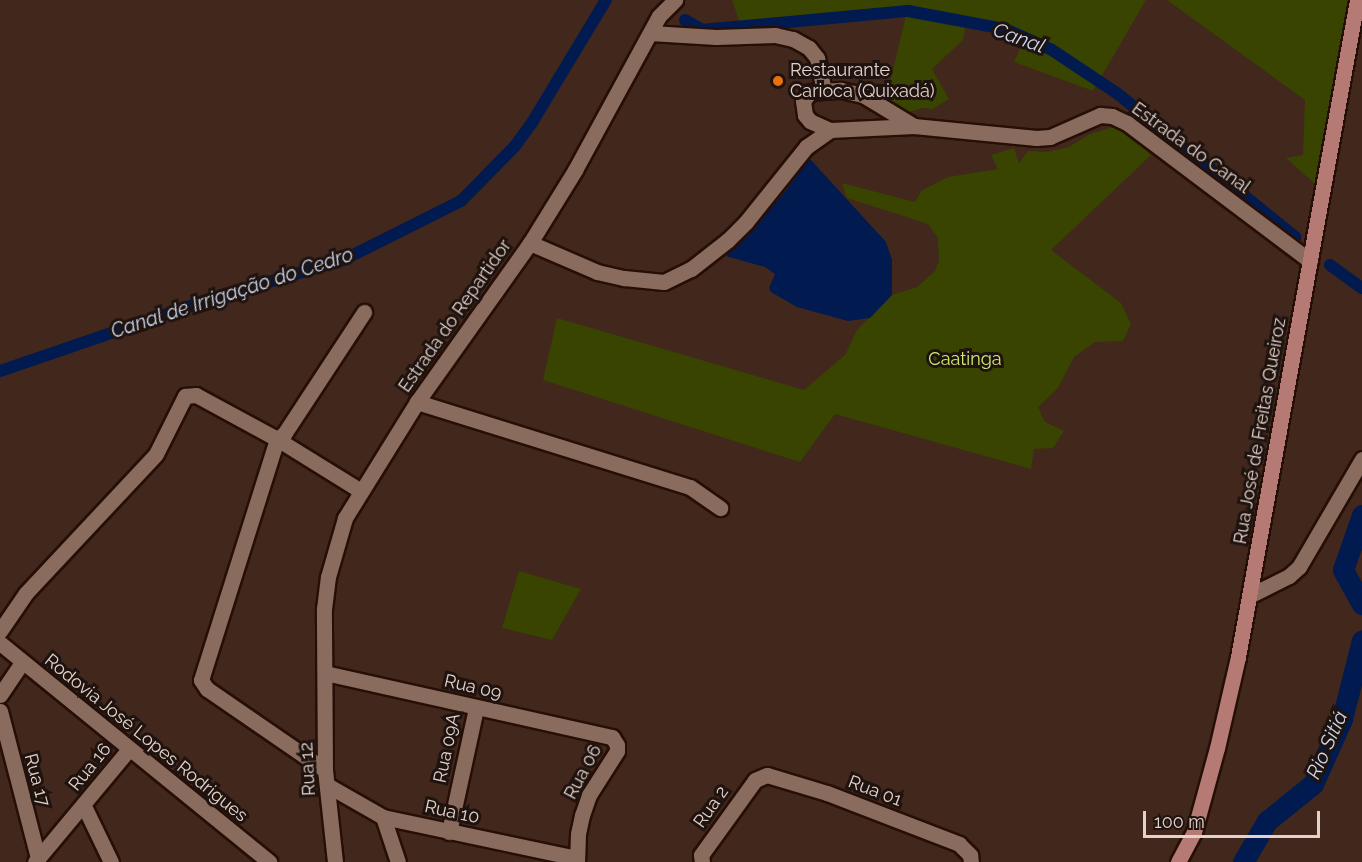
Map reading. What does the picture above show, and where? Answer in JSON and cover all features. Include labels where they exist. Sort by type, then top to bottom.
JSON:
[{"type":"main road","name":"Rua José de Freitas Queiroz","points":[[1178,862],[1194,832],[1217,748],[1250,596],[1357,0]]},
{"type":"street","name":"Estrada do Repartidor","points":[[325,673],[324,609],[328,577],[345,518],[417,402],[530,243],[575,170],[659,15],[675,0]]},
{"type":"street","points":[[650,33],[716,37],[763,34],[793,39],[808,48],[817,58],[824,90]]},
{"type":"street","points":[[830,130],[810,121],[803,109],[806,95],[824,90],[841,90],[863,95],[914,126]]},
{"type":"street","name":"Estrada do Canal","points":[[830,130],[914,126],[1035,138],[1050,137],[1100,115],[1112,116],[1127,123],[1310,261]]},
{"type":"street","points":[[530,243],[597,272],[654,283],[678,277],[718,247],[746,222],[806,147],[830,130]]},
{"type":"street","points":[[277,439],[284,434],[364,312]]},
{"type":"street","points":[[0,631],[26,593],[156,454],[185,396],[196,394],[277,439],[361,491]]},
{"type":"street","points":[[417,402],[690,487],[720,508]]},
{"type":"street","name":"Rua 10","points":[[277,439],[201,680],[207,689],[383,817],[577,860]]},
{"type":"street","points":[[1250,596],[1289,576],[1299,567],[1313,547],[1362,459]]},
{"type":"street","name":"Rodovia José Lopes Rodrigues","points":[[0,643],[269,862]]},
{"type":"street","points":[[0,694],[22,662]]},
{"type":"street","name":"Rua 12","points":[[325,673],[326,777],[335,862]]},
{"type":"street","name":"Rua 09","points":[[325,673],[612,737]]},
{"type":"street","name":"Rua 09A","points":[[449,832],[476,708]]},
{"type":"street","name":"Rua 17","points":[[0,711],[36,860]]},
{"type":"street","name":"Rua 06","points":[[577,860],[578,834],[590,795],[617,751],[617,745],[612,737]]},
{"type":"street","name":"Rua 16","points":[[36,860],[84,806],[129,749]]},
{"type":"street","name":"Rua 01","points":[[754,780],[767,775],[827,793],[959,844],[970,855],[971,862]]},
{"type":"street","name":"Rua 2","points":[[701,860],[754,780]]},
{"type":"street","points":[[84,806],[111,862]]},
{"type":"street","points":[[383,817],[398,862]]},
{"type":"green space","points":[[732,0],[1146,0],[1093,91],[1014,62],[1025,38],[1005,29],[966,22],[963,40],[932,69],[949,99],[933,109],[922,108],[907,113],[886,99],[907,11],[741,26]]},
{"type":"green space","points":[[1167,0],[1349,0],[1315,184],[1286,158],[1303,155],[1305,100]]},
{"type":"green space","name":"Caatinga","points":[[1113,127],[1136,139],[1151,155],[1051,250],[1121,303],[1131,324],[1123,341],[1095,342],[1074,357],[1058,388],[1038,407],[1045,422],[1064,431],[1053,448],[1034,449],[1031,469],[835,414],[800,462],[543,380],[557,318],[804,390],[845,355],[857,330],[892,295],[917,287],[935,271],[939,261],[938,238],[928,224],[847,198],[842,183],[915,202],[921,191],[948,177],[998,169],[991,155],[1014,148],[1019,163],[1028,151],[1047,152],[1069,147],[1088,135]]},
{"type":"green space","points":[[519,571],[581,589],[552,640],[502,628]]},
{"type":"water","points":[[809,158],[886,242],[892,260],[892,295],[870,318],[848,321],[797,307],[771,292],[769,288],[775,274],[765,267],[726,256],[784,193]]},
{"type":"waterway","name":"Canal de Irrigação do Cedro","points":[[0,371],[210,299],[343,260],[461,201],[515,146],[533,121],[606,0]]},
{"type":"waterway","name":"Canal","points":[[685,20],[702,30],[908,11],[1005,29],[1052,50],[1118,94],[1295,237]]},
{"type":"waterway","points":[[1330,265],[1362,288]]},
{"type":"waterway","name":"Rio Sitiá","points":[[1362,515],[1343,570],[1362,604]]},
{"type":"waterway","name":"Rio Sitiá","points":[[1243,862],[1267,821],[1313,784],[1342,719],[1362,640]]},
{"type":"place","name":"Restaurante Carioca (Quixadá)","points":[[778,81]]}]
